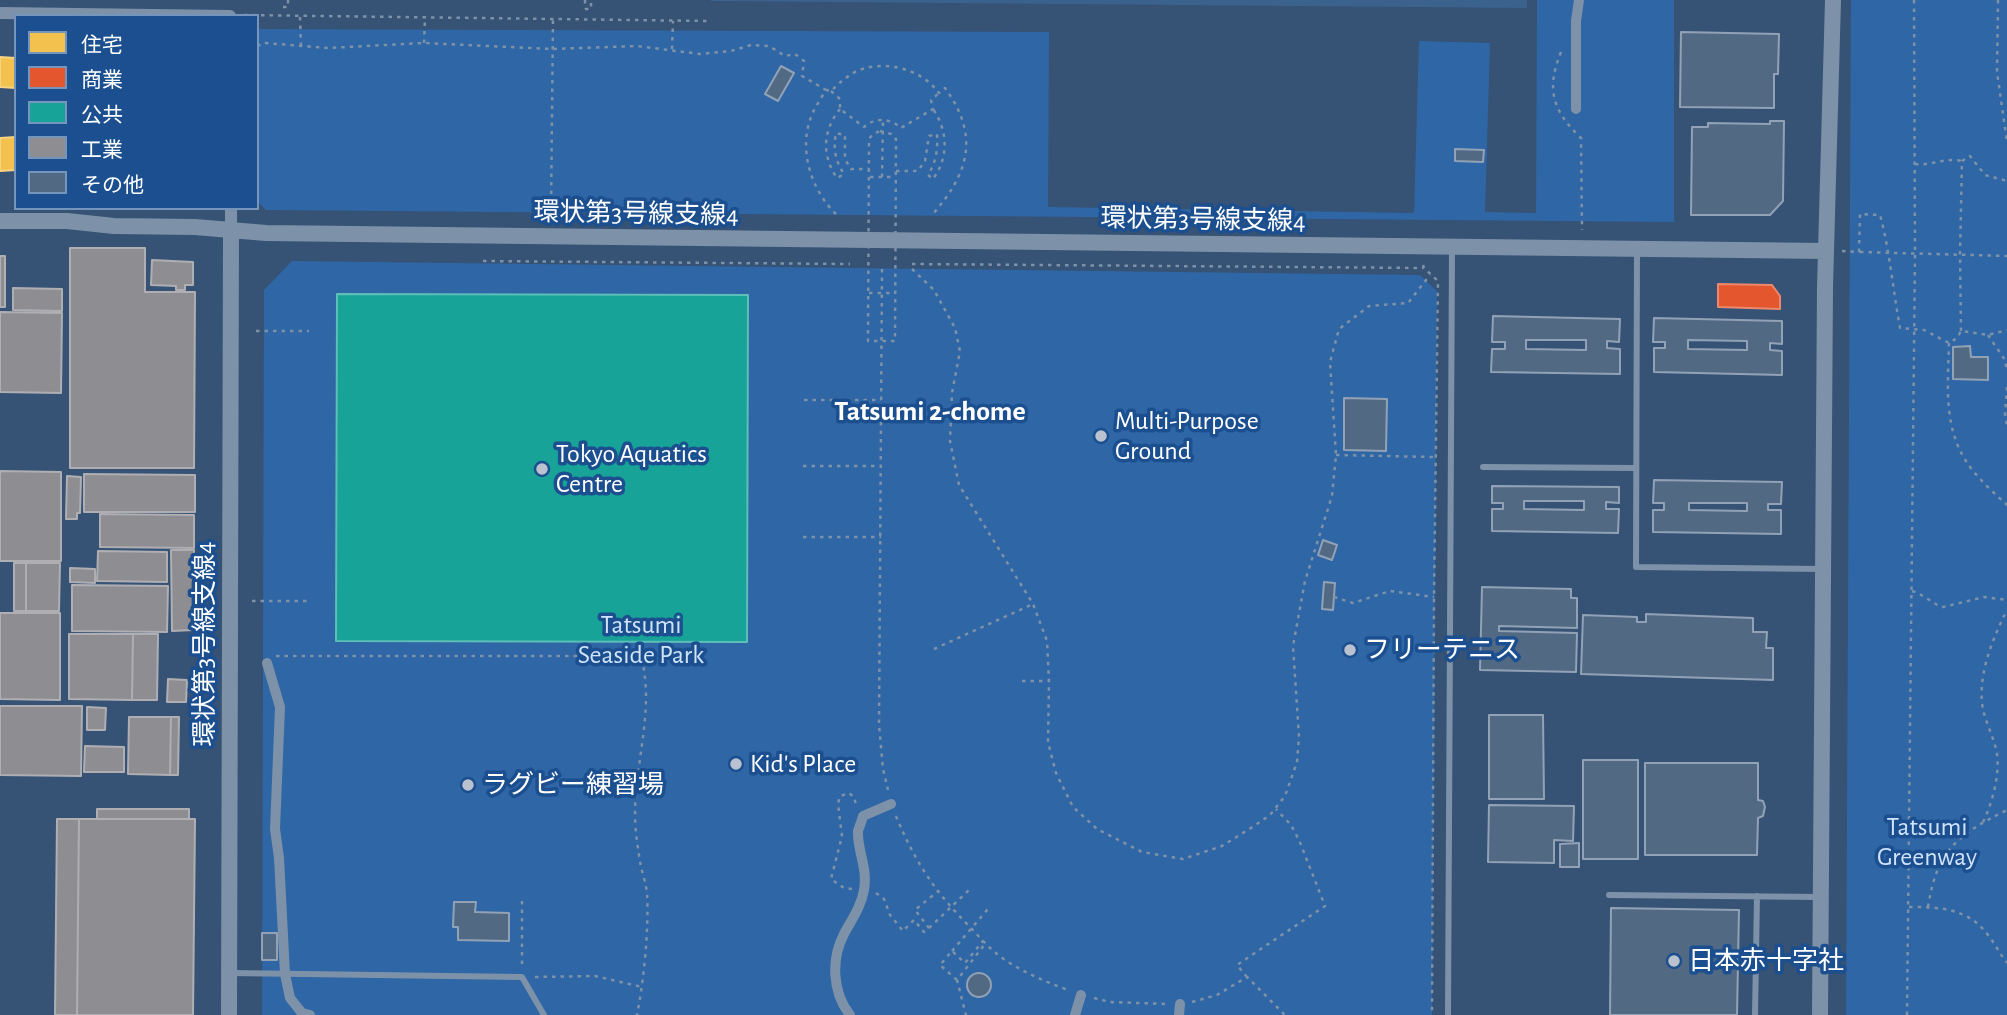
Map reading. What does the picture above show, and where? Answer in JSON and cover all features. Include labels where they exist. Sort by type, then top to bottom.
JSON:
[{"type":"street","points":[[1576,109],[1576,21],[1579,0]]},
{"type":"street","points":[[1820,1015],[1822,569],[1834,251],[1833,0]]},
{"type":"street","points":[[0,13],[115,14]]},
{"type":"street","points":[[0,221],[67,221],[114,226],[195,227],[231,231],[231,210]]},
{"type":"street","points":[[0,231],[67,231],[114,226]]},
{"type":"street","name":"環状第3号線支線4","points":[[229,1015],[231,231],[684,239],[1834,251]]},
{"type":"street","points":[[267,663],[280,707],[275,829],[285,974],[290,998],[302,1013],[310,1015]]},
{"type":"street","points":[[850,1015],[842,1005],[836,980],[835,957],[844,934],[858,912],[864,890],[866,867],[858,832],[863,816],[891,804]]},
{"type":"street","points":[[1075,1015],[1081,995]]},
{"type":"street","points":[[1179,1015],[1180,1004]]},
{"type":"lane","points":[[1448,1015],[1452,247]]},
{"type":"lane","points":[[1637,250],[1636,567],[1822,569]]},
{"type":"lane","points":[[1483,467],[1636,468]]},
{"type":"lane","points":[[1609,895],[1820,897]]},
{"type":"lane","points":[[1755,1015],[1757,896]]},
{"type":"lane","points":[[229,973],[523,977],[544,1015]]},
{"type":"path","points":[[283,0],[283,7],[288,6],[288,0]]},
{"type":"path","points":[[585,0],[585,9],[591,9],[591,0]]},
{"type":"path","points":[[1907,1015],[1915,254],[1914,0]]},
{"type":"path","points":[[1998,0],[1997,72],[2007,142]]},
{"type":"path","points":[[259,15],[708,21]]},
{"type":"path","points":[[300,16],[301,46]]},
{"type":"path","points":[[424,43],[425,18]]},
{"type":"path","points":[[551,211],[553,20]]},
{"type":"path","points":[[672,49],[673,20]]},
{"type":"path","points":[[259,45],[265,43],[328,48],[424,43],[552,49],[637,46],[700,54],[731,51],[751,45],[769,46],[785,56],[795,54],[804,61],[802,76],[826,90],[831,90],[855,72],[872,68],[903,68],[932,82],[939,93]]},
{"type":"path","points":[[896,171],[918,171],[925,160],[929,136],[937,134],[936,160],[928,175],[933,179],[939,172],[945,145],[944,129],[930,100],[945,88],[957,105],[966,135],[965,158],[959,179],[947,199],[932,215]]},
{"type":"path","points":[[826,90],[809,121],[805,151],[812,179],[825,203],[836,214]]},
{"type":"path","points":[[831,90],[839,99],[840,108],[828,131],[826,151],[830,168],[837,178],[844,174],[833,149],[836,134],[845,135],[845,159],[851,169],[870,169]]},
{"type":"path","points":[[840,108],[864,127],[869,122],[883,120],[891,121],[901,128],[933,109]]},
{"type":"path","points":[[882,177],[883,120]]},
{"type":"path","points":[[1915,164],[1934,164],[1953,158],[1962,160],[1970,156],[1985,175],[2007,181]]},
{"type":"path","points":[[1949,343],[1957,338],[1961,331],[1959,255],[1962,160]]},
{"type":"path","points":[[870,177],[896,177]]},
{"type":"path","points":[[1859,252],[1860,214],[1880,215],[1888,244],[1900,328],[1924,330],[1949,343]]},
{"type":"path","points":[[1834,251],[2007,256]]},
{"type":"path","points":[[483,261],[850,264]]},
{"type":"path","points":[[912,264],[1424,267],[1438,281],[1432,1015]]},
{"type":"path","points":[[882,269],[879,725],[883,769],[891,804],[911,851],[950,907],[1004,960],[1038,978],[1081,995],[1110,1002],[1180,1004],[1210,998],[1247,977]]},
{"type":"path","points":[[912,270],[934,290],[955,328],[960,351],[953,393],[950,441],[959,485],[1033,604],[1047,640],[1048,742],[1056,773],[1073,807],[1097,829],[1142,852],[1183,859],[1222,845],[1270,815],[1285,796],[1297,762],[1299,737],[1293,646],[1305,581],[1332,496],[1336,455],[1330,362],[1339,329],[1369,306],[1408,303],[1430,275]]},
{"type":"path","points":[[869,293],[895,293]]},
{"type":"path","points":[[1961,331],[1988,335],[2007,330]]},
{"type":"path","points":[[256,331],[309,331]]},
{"type":"path","points":[[1988,335],[2001,353],[2007,371]]},
{"type":"path","points":[[1949,343],[1947,395],[1958,442],[1967,463],[2006,503]]},
{"type":"path","points":[[2007,387],[2007,426]]},
{"type":"path","points":[[804,400],[881,400]]},
{"type":"path","points":[[1336,455],[1436,457]]},
{"type":"path","points":[[803,466],[881,466]]},
{"type":"path","points":[[803,537],[881,537]]},
{"type":"path","points":[[1912,591],[1925,594],[1938,606],[1943,607],[1984,597],[2007,600]]},
{"type":"path","points":[[1335,597],[1353,603],[1390,592],[1434,597]]},
{"type":"path","points":[[252,601],[308,601]]},
{"type":"path","points":[[934,649],[1033,604]]},
{"type":"path","points":[[1983,822],[1990,808],[1997,757],[1981,699],[1983,677],[1990,647],[2007,610]]},
{"type":"path","points":[[267,663],[277,655],[632,656],[642,660],[645,674],[645,728],[635,816],[640,864],[647,892],[642,987],[637,1015]]},
{"type":"path","points":[[1022,681],[1049,681]]},
{"type":"path","points":[[1275,808],[1291,825],[1299,840],[1325,906],[1237,965],[1285,1015]]},
{"type":"path","points":[[1928,907],[1937,867],[1958,840],[1983,822],[2007,810]]},
{"type":"path","points":[[929,928],[969,890]]},
{"type":"path","points":[[522,901],[523,977],[595,976],[642,987]]},
{"type":"path","points":[[1908,906],[1952,909],[1972,917],[1988,934],[2007,963]]},
{"type":"path","points":[[967,1015],[957,980],[940,965],[988,909]]},
{"type":"path","points":[[952,951],[965,963],[984,943]]},
{"type":"path","points":[[957,980],[984,943]]},
{"type":"green space","points":[[1537,0],[1674,0],[1674,222],[266,210],[259,203],[259,29],[1049,32],[1048,207],[1414,213],[1419,41],[1490,43],[1485,212],[1536,213]]},
{"type":"green space","name":"Tatsumi Greenway","points":[[1851,0],[2007,0],[2007,1015],[1846,1015]]},
{"type":"green space","name":"Tatsumi Seaside Park","points":[[292,261],[1420,275],[1437,291],[1432,1015],[262,1015],[264,290]]},
{"type":"shaded area","points":[[1527,0],[1527,8],[711,1]]},
{"type":"building: 住宅","points":[[0,57],[14,58],[14,88],[0,87]]},
{"type":"building: 住宅","points":[[14,137],[14,170],[0,171],[0,138]]},
{"type":"building: 商業","points":[[1718,284],[1772,285],[1780,296],[1780,309],[1718,307]]},
{"type":"building: 公共","name":"Tokyo Aquatics Centre","points":[[337,294],[748,295],[747,642],[336,641]]},
{"type":"building: 工業","points":[[70,248],[145,248],[145,292],[195,292],[194,468],[70,468]]},
{"type":"building: 工業","points":[[0,256],[5,256],[5,307],[0,307]]},
{"type":"building: 工業","points":[[152,260],[193,262],[193,285],[185,285],[185,290],[176,290],[176,286],[151,285]]},
{"type":"building: 工業","points":[[13,288],[62,289],[62,311],[13,310]]},
{"type":"building: 工業","points":[[0,312],[62,313],[61,393],[0,392]]},
{"type":"building: 工業","points":[[0,471],[61,472],[61,561],[0,561]]},
{"type":"building: 工業","points":[[84,474],[195,475],[195,512],[84,512]]},
{"type":"building: 工業","points":[[67,476],[81,477],[80,513],[77,513],[77,519],[66,519]]},
{"type":"building: 工業","points":[[100,514],[194,515],[194,548],[100,547]]},
{"type":"building: 工業","points":[[171,550],[194,550],[194,630],[172,631]]},
{"type":"building: 工業","points":[[98,551],[167,552],[167,582],[97,581]]},
{"type":"building: 工業","points":[[14,563],[26,563],[26,611],[14,611]]},
{"type":"building: 工業","points":[[26,563],[60,563],[59,611],[26,611]]},
{"type":"building: 工業","points":[[70,568],[95,569],[95,583],[70,582]]},
{"type":"building: 工業","points":[[72,585],[168,586],[167,632],[72,631]]},
{"type":"building: 工業","points":[[0,613],[60,613],[60,700],[0,699]]},
{"type":"building: 工業","points":[[69,634],[133,634],[132,700],[69,699]]},
{"type":"building: 工業","points":[[133,634],[158,634],[157,700],[132,700]]},
{"type":"building: 工業","points":[[168,679],[187,680],[186,702],[167,702]]},
{"type":"building: 工業","points":[[0,706],[82,706],[81,776],[0,775]]},
{"type":"building: 工業","points":[[87,707],[106,708],[105,730],[87,730]]},
{"type":"building: 工業","points":[[129,717],[171,717],[170,775],[128,774]]},
{"type":"building: 工業","points":[[171,717],[179,717],[178,775],[170,775]]},
{"type":"building: 工業","points":[[85,746],[124,747],[124,772],[84,772]]},
{"type":"building: 工業","points":[[97,809],[189,809],[189,819],[97,819]]},
{"type":"building: 工業","points":[[57,819],[79,819],[77,1015],[55,1015]]},
{"type":"building: 工業","points":[[79,819],[195,819],[193,1015],[77,1015]]},
{"type":"building: その他","points":[[1681,32],[1779,34],[1778,74],[1774,74],[1774,108],[1680,107]]},
{"type":"building: その他","points":[[781,66],[794,73],[778,101],[765,94]]},
{"type":"building: その他","points":[[1770,121],[1784,121],[1783,201],[1770,215],[1691,215],[1692,127],[1708,127],[1708,123],[1770,124]]},
{"type":"building: その他","points":[[1455,149],[1484,150],[1483,162],[1455,161]]},
{"type":"building: その他","points":[[1493,316],[1620,319],[1619,342],[1607,341],[1607,348],[1620,349],[1620,374],[1491,372],[1492,349],[1505,349],[1505,342],[1492,342]],"holes":[[[1526,340],[1586,340],[1586,350],[1526,349]]]},
{"type":"building: その他","points":[[1654,318],[1782,321],[1782,344],[1770,343],[1770,350],[1782,351],[1782,375],[1654,372],[1654,348],[1665,348],[1665,342],[1653,342]],"holes":[[[1688,340],[1747,341],[1747,350],[1688,349]]]},
{"type":"building: その他","points":[[1970,346],[1971,357],[1988,357],[1988,380],[1953,379],[1953,347]]},
{"type":"building: その他","points":[[1344,398],[1387,399],[1386,451],[1344,450]]},
{"type":"building: その他","points":[[1654,480],[1782,482],[1781,504],[1768,504],[1768,510],[1781,510],[1781,534],[1653,532],[1653,510],[1664,510],[1664,503],[1653,503]],"holes":[[[1689,503],[1747,503],[1747,511],[1689,510]]]},
{"type":"building: その他","points":[[1492,486],[1619,487],[1619,503],[1606,502],[1606,509],[1619,509],[1618,533],[1492,531],[1492,509],[1503,509],[1503,503],[1492,503]],"holes":[[[1524,501],[1584,501],[1584,510],[1524,509]]]},
{"type":"building: その他","points":[[1323,540],[1337,545],[1332,560],[1318,555]]},
{"type":"building: その他","points":[[1324,582],[1335,583],[1333,610],[1322,609]]},
{"type":"building: その他","points":[[1482,587],[1571,589],[1571,598],[1577,598],[1577,628],[1499,626],[1499,631],[1577,633],[1576,672],[1480,670]]},
{"type":"building: その他","points":[[1646,614],[1753,618],[1753,632],[1767,632],[1766,648],[1773,648],[1773,680],[1581,674],[1583,615],[1637,617],[1637,622],[1646,622]]},
{"type":"building: その他","points":[[1489,715],[1543,715],[1544,799],[1489,799]]},
{"type":"building: その他","points":[[1583,760],[1638,760],[1638,859],[1583,859]]},
{"type":"building: その他","points":[[1645,763],[1758,763],[1758,800],[1763,801],[1765,807],[1763,816],[1758,818],[1757,855],[1645,855]]},
{"type":"building: その他","points":[[1489,805],[1574,806],[1573,841],[1554,840],[1554,863],[1488,862]]},
{"type":"building: その他","points":[[1579,843],[1579,867],[1560,867],[1560,844]]},
{"type":"building: その他","points":[[454,902],[476,902],[475,912],[509,913],[509,941],[458,940],[458,927],[453,927]]},
{"type":"building: その他","name":"日本赤十字社","points":[[1611,908],[1739,910],[1737,1015],[1610,1015]]},
{"type":"building: その他","points":[[262,933],[277,933],[277,960],[262,960]]},
{"type":"building: その他","points":[[979,973],[990,980],[991,985],[984,996],[979,997],[968,990],[967,985],[974,974]]},
{"type":"place","name":"Multi-Purpose Ground","points":[[1101,436]]},
{"type":"place","name":"Tokyo Aquatics Centre","points":[[542,469]]},
{"type":"place","name":"フリーテニス","points":[[1350,650]]},
{"type":"place","name":"Kid's Place","points":[[736,764]]},
{"type":"place","name":"ラグビー練習場","points":[[468,785]]},
{"type":"place","name":"日本赤十字社","points":[[1674,961]]},
{"type":"district","name":"Tatsumi 2-chome","points":[[930,412]]}]
